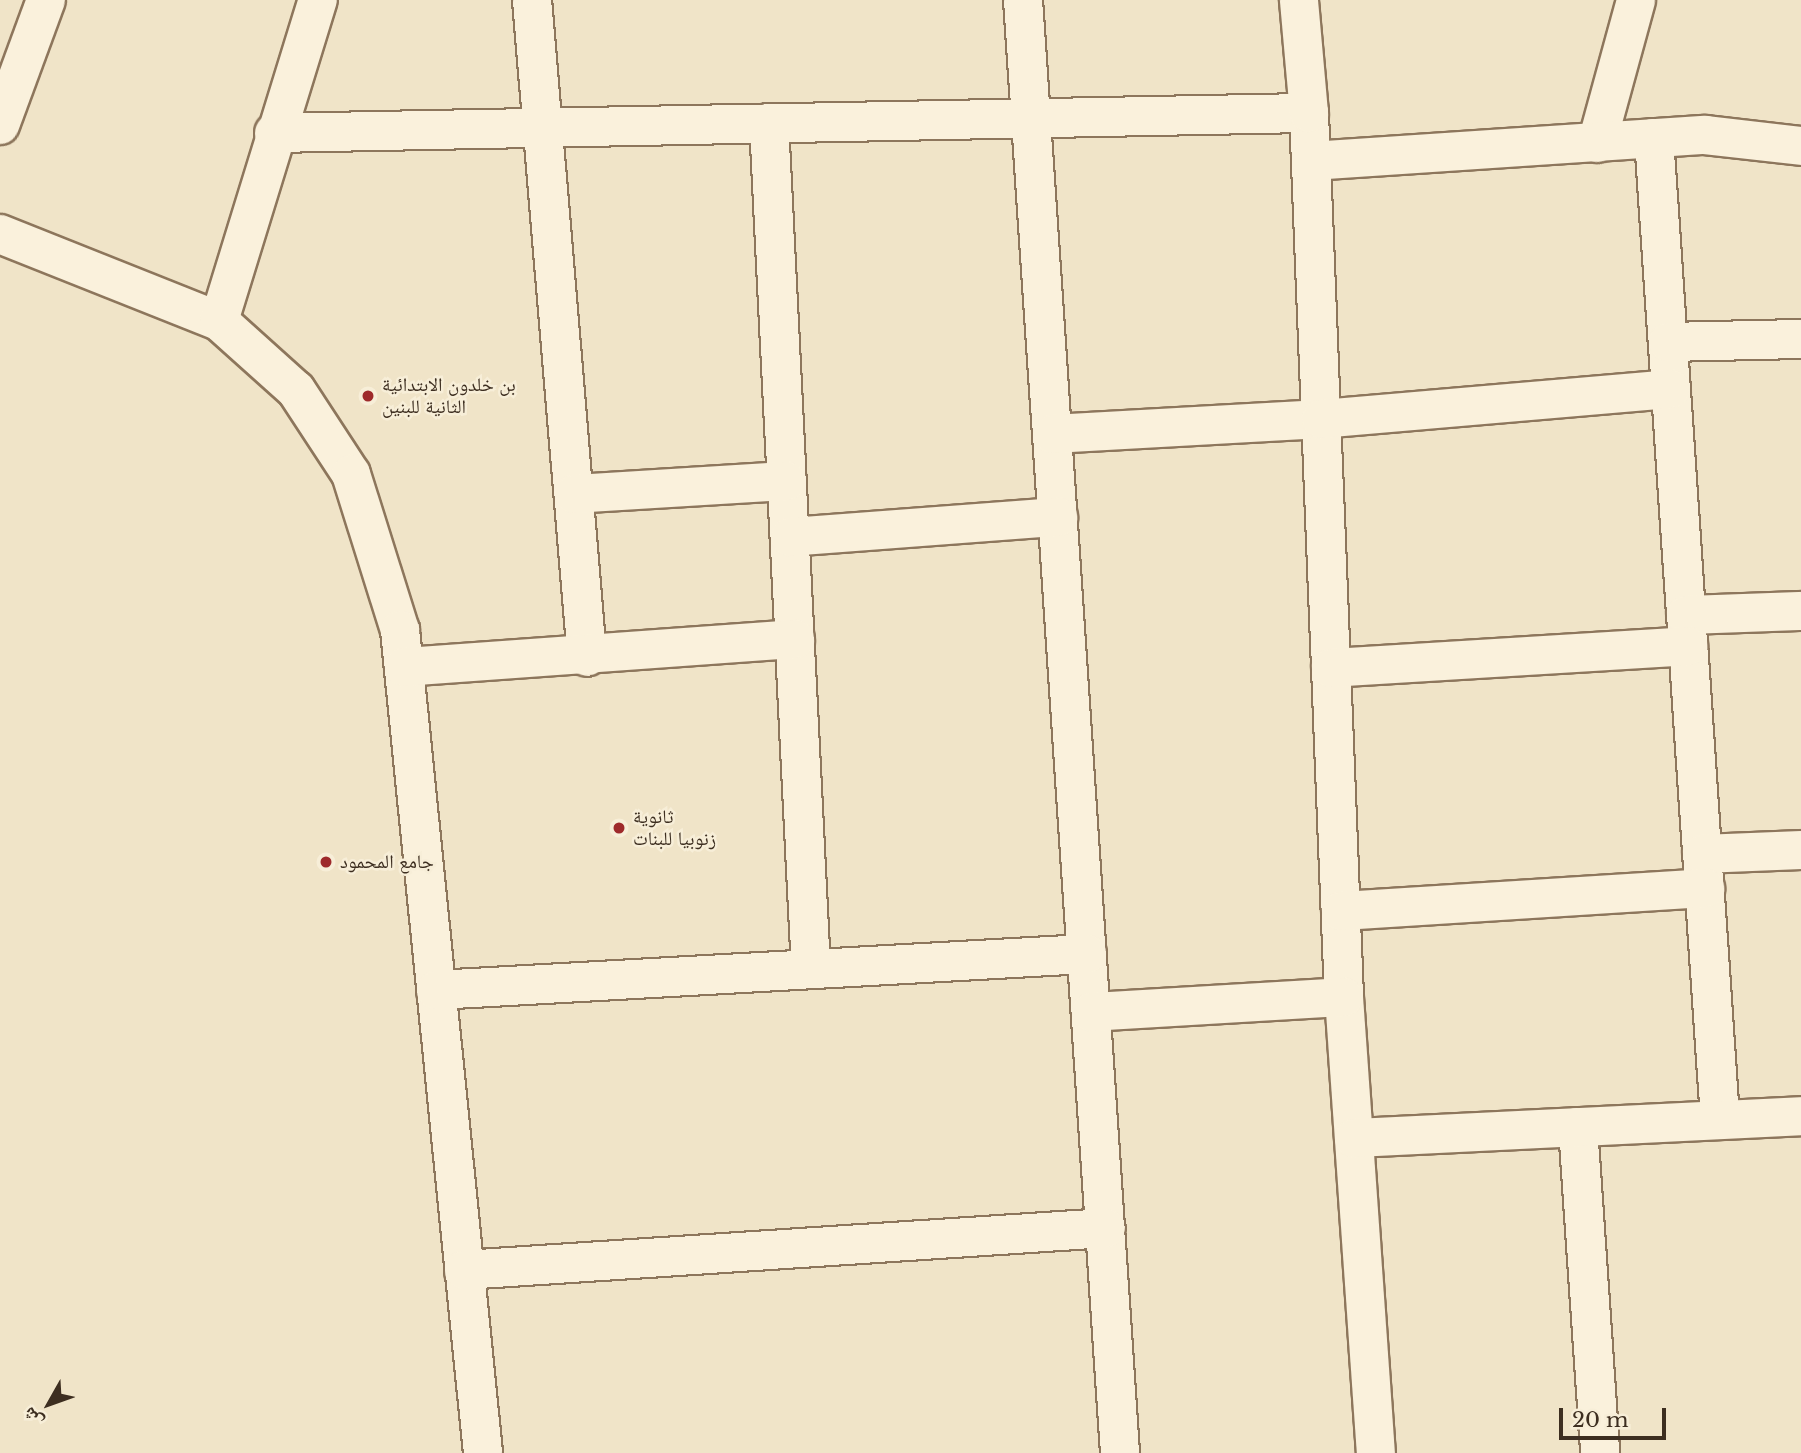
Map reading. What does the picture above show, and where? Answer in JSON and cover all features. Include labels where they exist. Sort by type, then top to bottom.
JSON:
[{"type":"street","points":[[0,125],[46,0]]},
{"type":"street","points":[[219,321],[274,133],[318,0]]},
{"type":"street","points":[[533,0],[587,657]]},
{"type":"street","points":[[1023,0],[1121,1453]]},
{"type":"street","points":[[1299,0],[1309,113],[1344,998],[1376,1453]]},
{"type":"street","points":[[1597,143],[1636,0]]},
{"type":"street","points":[[274,133],[1309,113]]},
{"type":"street","points":[[769,123],[811,969]]},
{"type":"street","points":[[1311,161],[1705,135],[1801,146]]},
{"type":"street","points":[[1654,138],[1720,1119]]},
{"type":"street","points":[[0,234],[219,321],[296,390],[351,474],[400,630],[483,1453]]},
{"type":"street","points":[[1668,342],[1801,340]]},
{"type":"street","points":[[1053,434],[1321,419],[1671,389]]},
{"type":"street","points":[[574,494],[787,481]]},
{"type":"street","points":[[790,537],[1058,517]]},
{"type":"street","points":[[1331,668],[1687,631],[1801,611]]},
{"type":"street","points":[[404,667],[587,657],[794,639]]},
{"type":"street","points":[[1340,911],[1703,871],[1801,850]]},
{"type":"street","points":[[436,990],[1087,954]]},
{"type":"street","points":[[1091,1012],[1344,998]]},
{"type":"street","points":[[1354,1138],[1801,1116]]},
{"type":"street","points":[[1578,1126],[1600,1453]]},
{"type":"street","points":[[464,1270],[1106,1228]]},
{"type":"place","name":"بن خلدون الابتدائية الثانية للبنين","points":[[368,396]]},
{"type":"place","name":"ثانوية زنوبيا للبنات","points":[[619,828]]},
{"type":"place","name":"جامع المحمود","points":[[326,862]]}]
